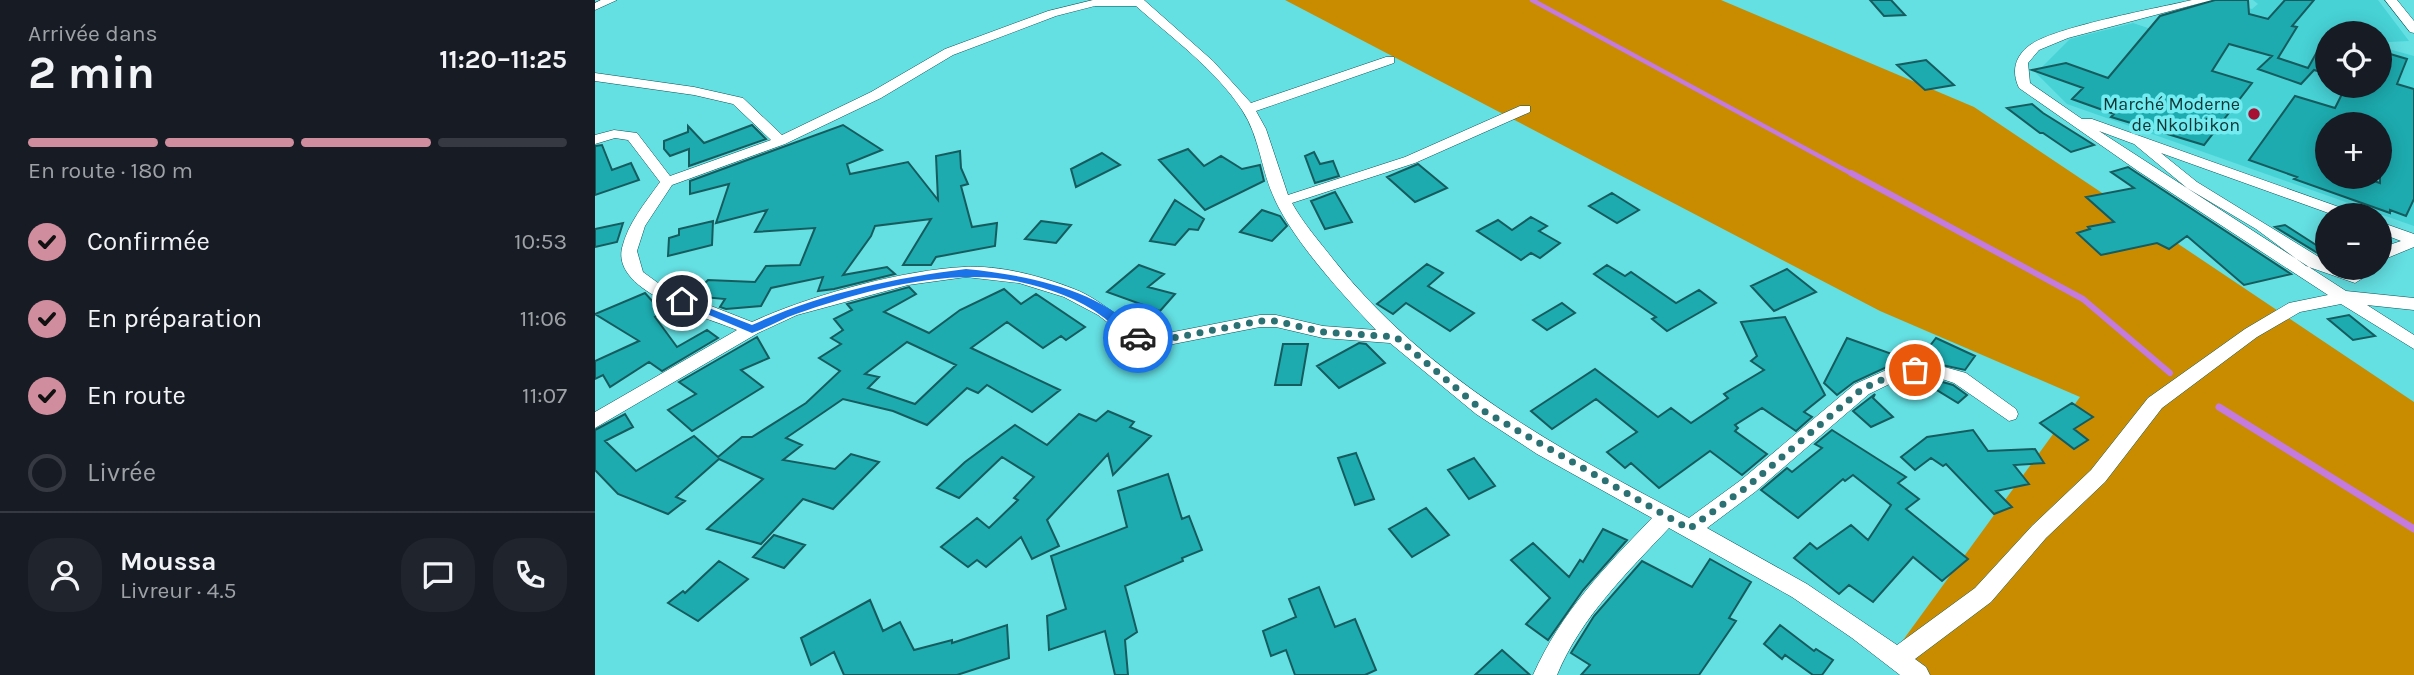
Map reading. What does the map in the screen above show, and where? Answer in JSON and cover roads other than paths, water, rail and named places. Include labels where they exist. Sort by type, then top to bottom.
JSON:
[{"type":"street","points":[[595,8],[611,0]]},
{"type":"street","points":[[2206,0],[2064,35],[2035,47],[2022,62],[2024,85],[2143,168],[2414,343]]},
{"type":"street","points":[[2391,0],[2414,29]]},
{"type":"street","points":[[752,329],[659,292],[636,275],[629,251],[637,226],[667,182],[780,141],[876,96],[949,52],[996,33],[1052,13],[1095,3],[1138,1],[1200,54],[1248,108],[1265,144],[1269,168],[1283,201],[1302,232],[1343,284],[1396,337],[1482,410],[1829,608],[1918,675]]},
{"type":"street","points":[[1248,108],[1390,60]]},
{"type":"street","points":[[595,77],[694,91],[738,101],[780,141]]},
{"type":"street","points":[[1283,201],[1410,160],[1525,109]]},
{"type":"street","points":[[2070,117],[2130,135],[2315,203]]},
{"type":"street","points":[[595,140],[614,134],[632,136],[667,182]]},
{"type":"street","points":[[2130,135],[2192,185],[2261,226],[2315,263]]},
{"type":"street","points":[[2392,232],[2414,241]]},
{"type":"street","points":[[2392,249],[2414,241]]},
{"type":"street","points":[[595,421],[752,329],[791,311],[908,280],[966,272],[1020,278],[1070,293],[1104,312],[1139,338],[1158,341],[1260,321],[1276,321],[1323,332],[1396,337]]},
{"type":"street","points":[[2346,297],[2357,280]]},
{"type":"street","points":[[1898,658],[1983,594],[2039,532],[2098,476],[2155,403],[2251,334],[2295,307],[2346,297],[2414,304]]},
{"type":"street","points":[[1689,529],[1748,486],[1862,389],[1899,372],[1930,369],[1960,378],[2009,414]]},
{"type":"street","points":[[1545,675],[1550,660],[1586,605],[1667,516]]},
{"type":"waterway","points":[[1532,0],[1854,175]]},
{"type":"waterway","points":[[1851,173],[2083,299],[2170,373]]},
{"type":"waterway","points":[[2219,407],[2414,529]]},
{"type":"place","name":"Marché Moderne de Nkolbikon","points":[[2254,114]]}]
